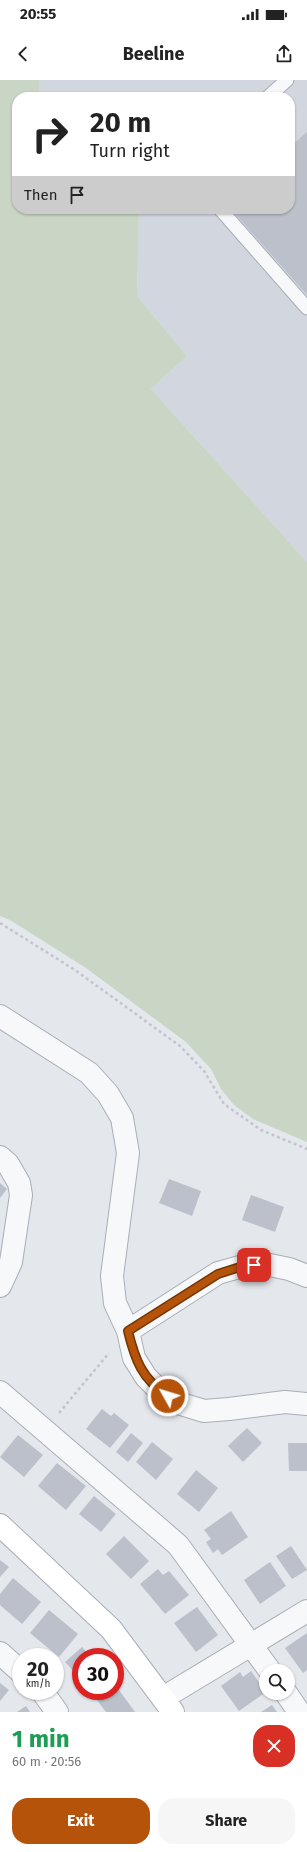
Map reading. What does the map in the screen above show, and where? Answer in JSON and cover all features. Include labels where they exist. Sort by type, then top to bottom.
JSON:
[{"type":"street","points":[[0,1016],[89,1073],[108,1094],[122,1118],[128,1153],[112,1276],[115,1303],[128,1331],[134,1358],[146,1377],[159,1390],[178,1403],[204,1411],[285,1402],[307,1404]]},
{"type":"street","points":[[0,1157],[8,1164],[19,1183],[21,1195],[11,1262],[0,1286]]},
{"type":"street","points":[[128,1331],[218,1274],[243,1266],[265,1264],[289,1268],[307,1276]]},
{"type":"street","points":[[0,1392],[178,1545],[265,1664]]},
{"type":"street","points":[[0,1525],[111,1629],[168,1705],[251,1644],[307,1611]]},
{"type":"street","points":[[0,1653],[12,1664]]},
{"type":"street","points":[[48,1700],[57,1712]]},
{"type":"street","points":[[291,1700],[299,1712]]},
{"type":"lane","points":[[274,92],[287,80]]},
{"type":"lane","points":[[224,214],[307,308]]},
{"type":"path","points":[[0,924],[75,970],[180,1046],[204,1071],[224,1104],[261,1130],[307,1150]]},
{"type":"path","points":[[45,1430],[128,1331]]},
{"type":"shaded area","points":[[39,80],[307,80],[307,562],[151,389],[187,356],[137,296],[139,214],[295,214],[295,92],[40,92]]},
{"type":"green space","points":[[0,80],[39,80],[40,92],[12,92],[12,214],[139,214],[137,296],[187,356],[151,389],[307,562],[307,1142],[253,1119],[234,1105],[221,1089],[211,1069],[186,1042],[86,968],[10,920],[0,916]]},
{"type":"building","points":[[307,132],[307,295],[235,214],[295,214],[295,143]]},
{"type":"building","points":[[169,1179],[201,1191],[192,1216],[159,1203]]},
{"type":"building","points":[[0,1183],[7,1189],[0,1198]]},
{"type":"building","points":[[251,1195],[284,1207],[275,1232],[242,1220]]},
{"type":"building","points":[[102,1409],[111,1416],[114,1413],[129,1425],[110,1448],[86,1429]]},
{"type":"building","points":[[247,1428],[262,1443],[243,1462],[228,1446]]},
{"type":"building","points":[[131,1433],[143,1443],[128,1462],[116,1452]]},
{"type":"building","points":[[18,1435],[43,1455],[24,1477],[0,1457]]},
{"type":"building","points":[[152,1442],[173,1459],[156,1480],[136,1462]]},
{"type":"building","points":[[288,1443],[307,1443],[307,1471],[289,1471]]},
{"type":"building","points":[[57,1463],[86,1486],[66,1510],[38,1486]]},
{"type":"building","points":[[196,1470],[218,1488],[199,1512],[177,1494]]},
{"type":"building","points":[[94,1496],[116,1514],[101,1532],[79,1514]]},
{"type":"building","points":[[231,1511],[248,1537],[222,1555],[218,1549],[213,1553],[206,1542],[211,1539],[204,1530]]},
{"type":"building","points":[[124,1536],[149,1561],[131,1579],[106,1554]]},
{"type":"building","points":[[291,1546],[307,1570],[292,1579],[276,1556]]},
{"type":"building","points":[[0,1560],[9,1567],[0,1577]]},
{"type":"building","points":[[270,1562],[286,1586],[260,1604],[244,1580]]},
{"type":"building","points":[[158,1569],[163,1575],[169,1571],[189,1595],[165,1614],[140,1584]]},
{"type":"building","points":[[13,1578],[41,1602],[22,1624],[0,1605],[0,1594]]},
{"type":"building","points":[[197,1607],[218,1635],[196,1652],[174,1623]]},
{"type":"building","points":[[49,1610],[78,1634],[64,1651],[64,1648],[48,1648],[30,1633]]},
{"type":"building","points":[[307,1633],[307,1670],[303,1673],[285,1648]]},
{"type":"building","points":[[72,1656],[72,1669],[65,1662]]},
{"type":"building","points":[[251,1671],[259,1682],[259,1697],[239,1711],[221,1686],[240,1672],[243,1677]]},
{"type":"building","points":[[0,1683],[9,1690],[0,1701]]},
{"type":"building","points":[[124,1697],[135,1712],[106,1712],[97,1700],[124,1700]]},
{"type":"building","points":[[272,1705],[277,1712],[261,1712]]},
{"type":"building","points":[[26,1706],[30,1712],[17,1712]]},
{"type":"route","points":[[168,1396],[159,1390],[146,1377],[134,1358],[128,1331],[218,1274],[243,1266],[254,1265]]}]
